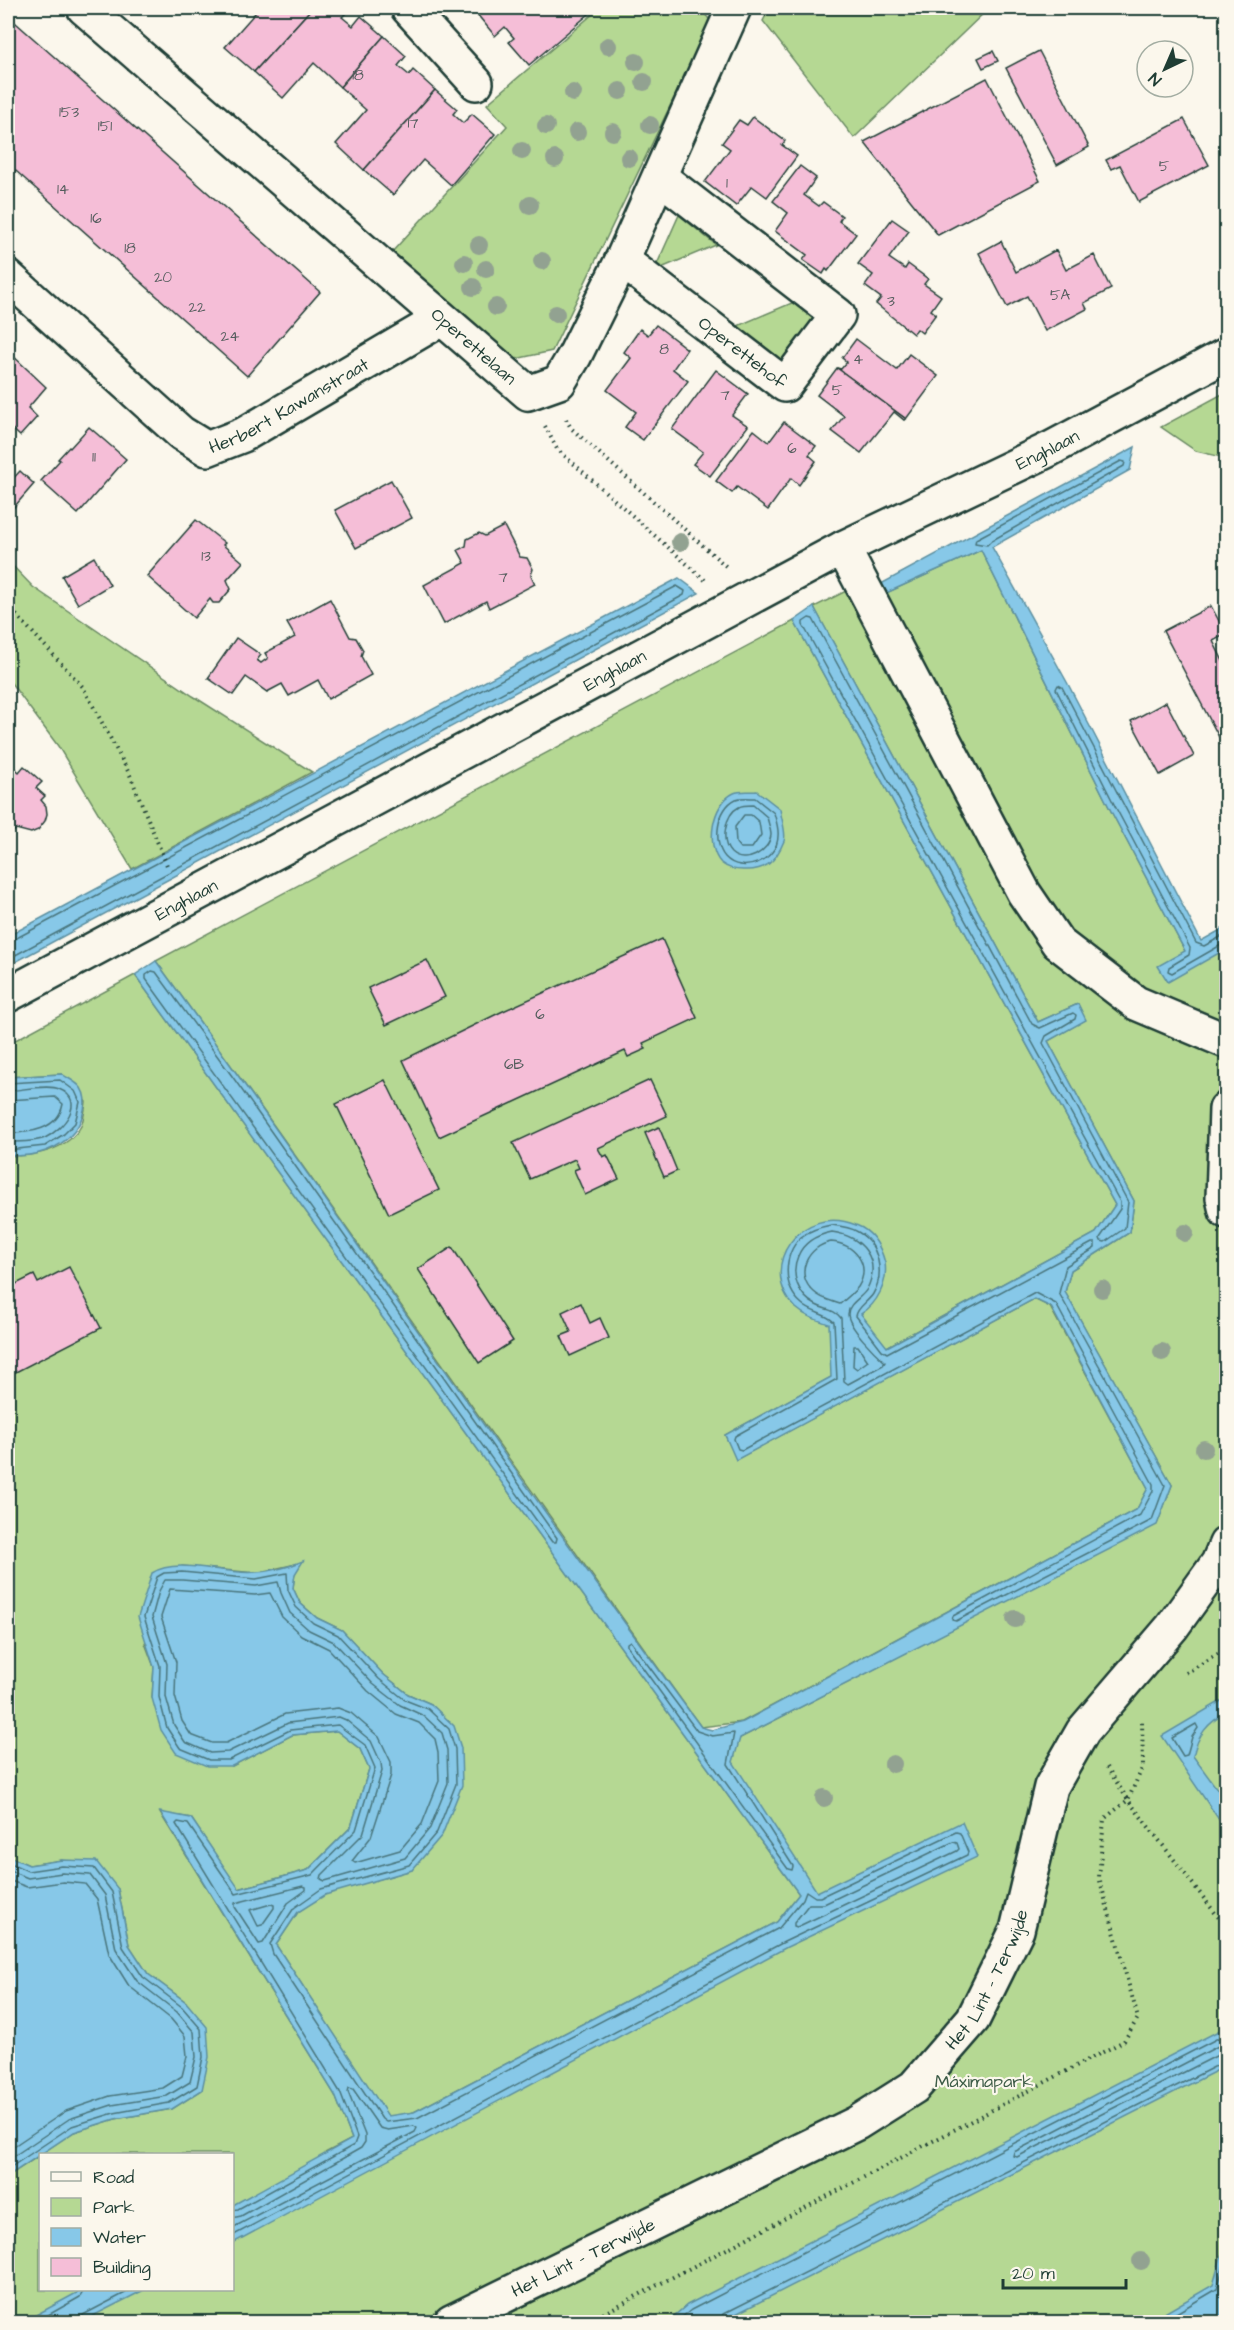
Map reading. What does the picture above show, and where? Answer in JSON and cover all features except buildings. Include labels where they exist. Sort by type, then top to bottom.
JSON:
[{"type":"street","name":"Operettelaan","points":[[84,8],[441,319],[536,390],[559,381],[570,364],[622,260],[734,8]]},
{"type":"street","points":[[408,8],[476,83]]},
{"type":"street","name":"Operettehof","points":[[622,260],[785,385],[838,315],[660,177]]},
{"type":"street","name":"Herbert Kawanstraat","points":[[8,277],[181,433],[207,449],[243,435],[441,319]]},
{"type":"street","name":"Enghlaan","points":[[8,995],[843,548],[1050,449],[1227,355]]},
{"type":"street","points":[[843,548],[1024,893],[1058,943],[1136,1003],[1227,1041]]},
{"type":"street","points":[[1227,1109],[1223,1198],[1227,1210]]},
{"type":"street","name":"Het Lint - Terwijde","points":[[451,2322],[858,2123],[914,2087],[973,2019],[1017,1930],[1051,1787],[1083,1731],[1172,1627],[1218,1563],[1227,1544]]},
{"type":"path","points":[[536,390],[556,448],[746,601]]},
{"type":"path","points":[[536,390],[571,428],[746,601]]},
{"type":"path","points":[[8,606],[83,687],[130,775],[182,902]]},
{"type":"path","points":[[1083,1731],[1128,1800],[1227,1927]]},
{"type":"green space","points":[[600,8],[699,8],[711,21],[552,351],[511,360],[392,252],[507,126],[487,104]]},
{"type":"green space","points":[[770,8],[989,8],[854,138],[763,21]]},
{"type":"green space","points":[[679,215],[716,245],[654,271]]},
{"type":"green space","points":[[794,302],[816,317],[782,364],[733,328]]},
{"type":"green space","points":[[1226,392],[1226,458],[1196,451],[1161,427]]},
{"type":"green space","name":"Máximapark","points":[[981,550],[1112,813],[1185,951],[1226,927],[1226,2322],[8,2322],[8,2176],[39,2156],[39,2291],[234,2291],[234,2153],[42,2153],[74,2132],[115,2119],[172,2109],[202,2090],[186,2002],[148,1974],[129,1945],[118,1889],[62,1860],[29,1865],[8,1856],[8,1155],[28,1155],[59,1147],[81,1126],[86,1102],[62,1074],[8,1077],[8,1044],[135,975],[799,1894],[777,1922],[414,2112],[388,2117],[276,1945],[298,1912],[325,1894],[412,1870],[431,1704],[408,1694],[383,1674],[342,1630],[317,1618],[300,1603],[293,1588],[296,1564],[256,1573],[182,1566],[145,1643],[154,1667],[152,1698],[232,1766],[292,1735],[337,1731],[360,1749],[369,1769],[351,1827],[308,1870],[238,1889],[191,1818],[160,1813],[335,2095],[352,2139],[325,2153],[374,2152],[816,1906],[723,1765],[740,1738],[1157,1524],[1172,1485],[1065,1292],[1071,1270],[1130,1232],[1134,1201],[1048,1041],[1085,1020],[1078,1004],[1038,1022],[814,607],[850,589],[884,594]]},
{"type":"green space","points":[[8,561],[33,587],[193,696],[312,772],[132,869],[58,746],[8,679]]},
{"type":"green space","points":[[794,621],[1115,1205],[1096,1233],[725,1435],[737,1459],[1034,1299],[1050,1307],[1148,1488],[1137,1509],[742,1722],[701,1727],[156,961]]},
{"type":"water","points":[[1135,447],[1130,470],[992,547],[1068,684],[1201,941],[1226,927],[1226,949],[1168,982],[1158,966],[1185,951],[1112,813],[981,550],[884,594],[879,585]]},
{"type":"water","points":[[679,578],[699,593],[8,966],[8,936]]},
{"type":"water","points":[[814,607],[1038,1022],[1078,1004],[1086,1020],[1048,1041],[1134,1201],[1130,1232],[1071,1270],[1065,1292],[1172,1485],[1157,1525],[740,1738],[733,1762],[817,1892],[962,1822],[977,1857],[787,1947],[234,2242],[234,2204],[352,2139],[335,2095],[160,1812],[191,1818],[239,1889],[308,1870],[351,1827],[369,1769],[360,1749],[337,1731],[292,1735],[232,1766],[207,1766],[176,1753],[161,1730],[152,1698],[154,1667],[138,1617],[152,1573],[175,1566],[257,1572],[269,1571],[303,1561],[295,1574],[293,1588],[300,1603],[317,1618],[342,1630],[383,1674],[408,1694],[431,1704],[454,1726],[461,1748],[462,1785],[442,1835],[412,1870],[325,1895],[298,1912],[276,1945],[388,2116],[414,2112],[777,1922],[799,1894],[135,975],[156,961],[563,1537],[701,1727],[712,1730],[743,1722],[1137,1509],[1148,1488],[1051,1307],[1034,1299],[736,1460],[725,1435],[831,1377],[829,1324],[816,1320],[796,1308],[785,1292],[780,1275],[782,1258],[790,1243],[802,1231],[818,1223],[836,1220],[862,1228],[875,1240],[885,1263],[885,1278],[872,1305],[861,1314],[887,1347],[1096,1233],[1115,1205],[794,621]]},
{"type":"water","points":[[757,791],[780,809],[785,838],[777,855],[768,864],[757,869],[737,870],[721,863],[716,856],[712,836],[713,825],[720,806],[726,798],[734,793]]},
{"type":"water","points":[[62,1074],[79,1086],[84,1096],[84,1110],[74,1132],[55,1147],[44,1151],[20,1156],[8,1155],[8,1077]]},
{"type":"water","points":[[1226,1698],[1226,1713],[1204,1730],[1193,1756],[1226,1801],[1226,1830],[1162,1736]]},
{"type":"water","points":[[8,1856],[29,1865],[62,1860],[96,1861],[118,1889],[129,1945],[148,1974],[186,2002],[207,2027],[209,2057],[202,2090],[172,2109],[115,2119],[74,2132],[42,2153],[39,2153],[39,2155],[8,2176]]},
{"type":"water","points":[[1226,2027],[1226,2066],[720,2322],[667,2322],[687,2305]]},
{"type":"water","points":[[1226,2226],[1226,2314],[1209,2322],[1149,2322],[1213,2285],[1222,2253],[1223,2228]]},
{"type":"water","points":[[80,2291],[142,2291],[81,2322],[23,2322]]}]
